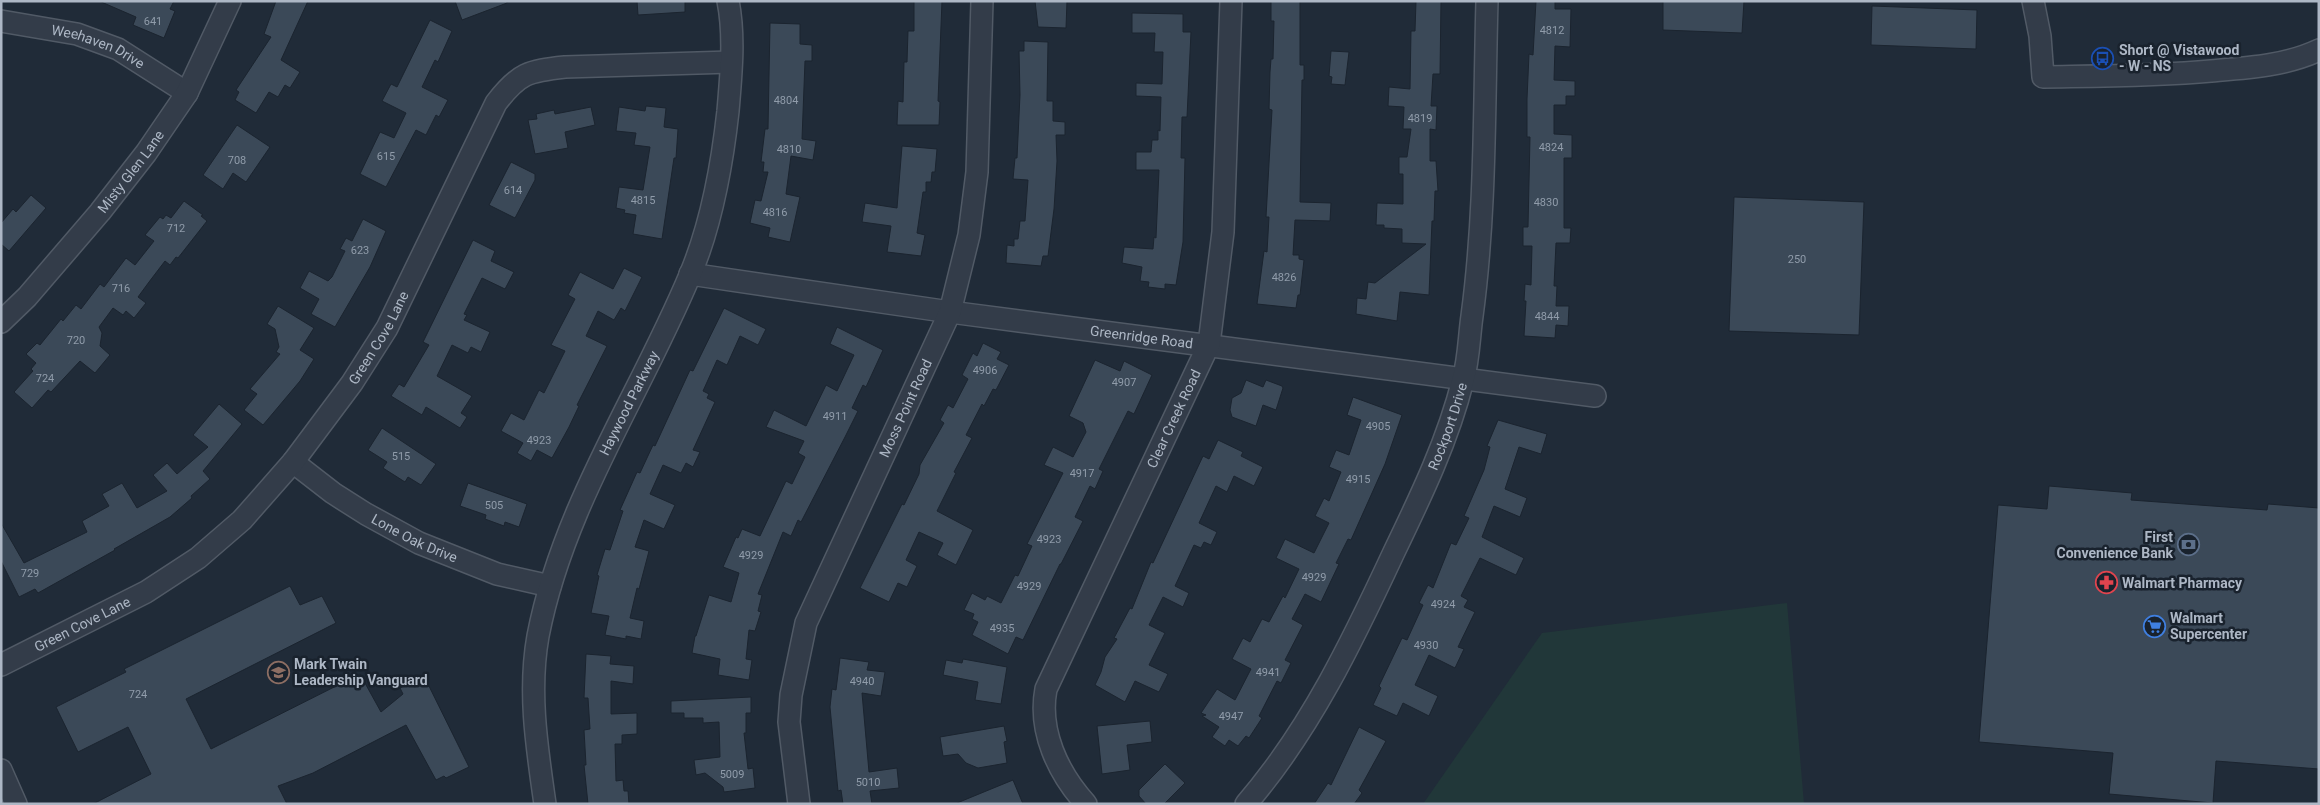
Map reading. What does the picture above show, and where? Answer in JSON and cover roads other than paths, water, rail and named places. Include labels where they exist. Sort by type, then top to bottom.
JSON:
[{"type":"street","name":"Misty Glen Lane","points":[[1,322],[27,297],[100,212],[146,153],[188,93],[230,1]]},
{"type":"street","name":"Haywood Parkway","points":[[545,804],[534,726],[533,678],[538,636],[550,586],[577,512],[690,274],[708,222],[724,146],[731,62],[731,20],[728,1]]},
{"type":"street","name":"Moss Point Road","points":[[799,804],[789,722],[791,695],[806,623],[950,312],[970,235],[977,172],[982,1]]},
{"type":"street","name":"Clear Creek Road","points":[[1086,804],[1062,770],[1051,750],[1046,735],[1043,703],[1046,689],[1209,344],[1223,232],[1231,1]]},
{"type":"street","name":"Rockport Drive","points":[[1246,804],[1276,769],[1306,723],[1374,594],[1429,479],[1445,439],[1464,379],[1477,280],[1487,1]]},
{"type":"street","points":[[2033,1],[2040,36],[2043,77],[2180,74],[2243,69],[2276,64],[2319,50]]},
{"type":"street","name":"Weehaven Drive","points":[[1,21],[77,34],[118,49],[188,93]]},
{"type":"street","name":"Green Cove Lane","points":[[1,665],[146,592],[198,558],[242,520],[293,462],[352,383],[387,328],[496,103],[513,82],[538,70],[565,67],[731,62]]},
{"type":"street","name":"Greenridge Road","points":[[690,274],[950,312],[1209,344],[1595,396]]},
{"type":"street","name":"Lone Oak Drive","points":[[293,462],[333,494],[420,543],[497,574],[550,586]]},
{"type":"street","points":[[1,770],[16,804]]},
{"type":"place","name":"Short @ Vistawood - W - NS","points":[[2103,58]]},
{"type":"place","name":"First Convenience Bank","points":[[2189,545]]},
{"type":"place","name":"Walmart Pharmacy","points":[[2106,583]]},
{"type":"place","name":"Walmart Supercenter","points":[[2154,626]]},
{"type":"place","name":"Mark Twain Leadership Vanguard","points":[[278,672]]}]
